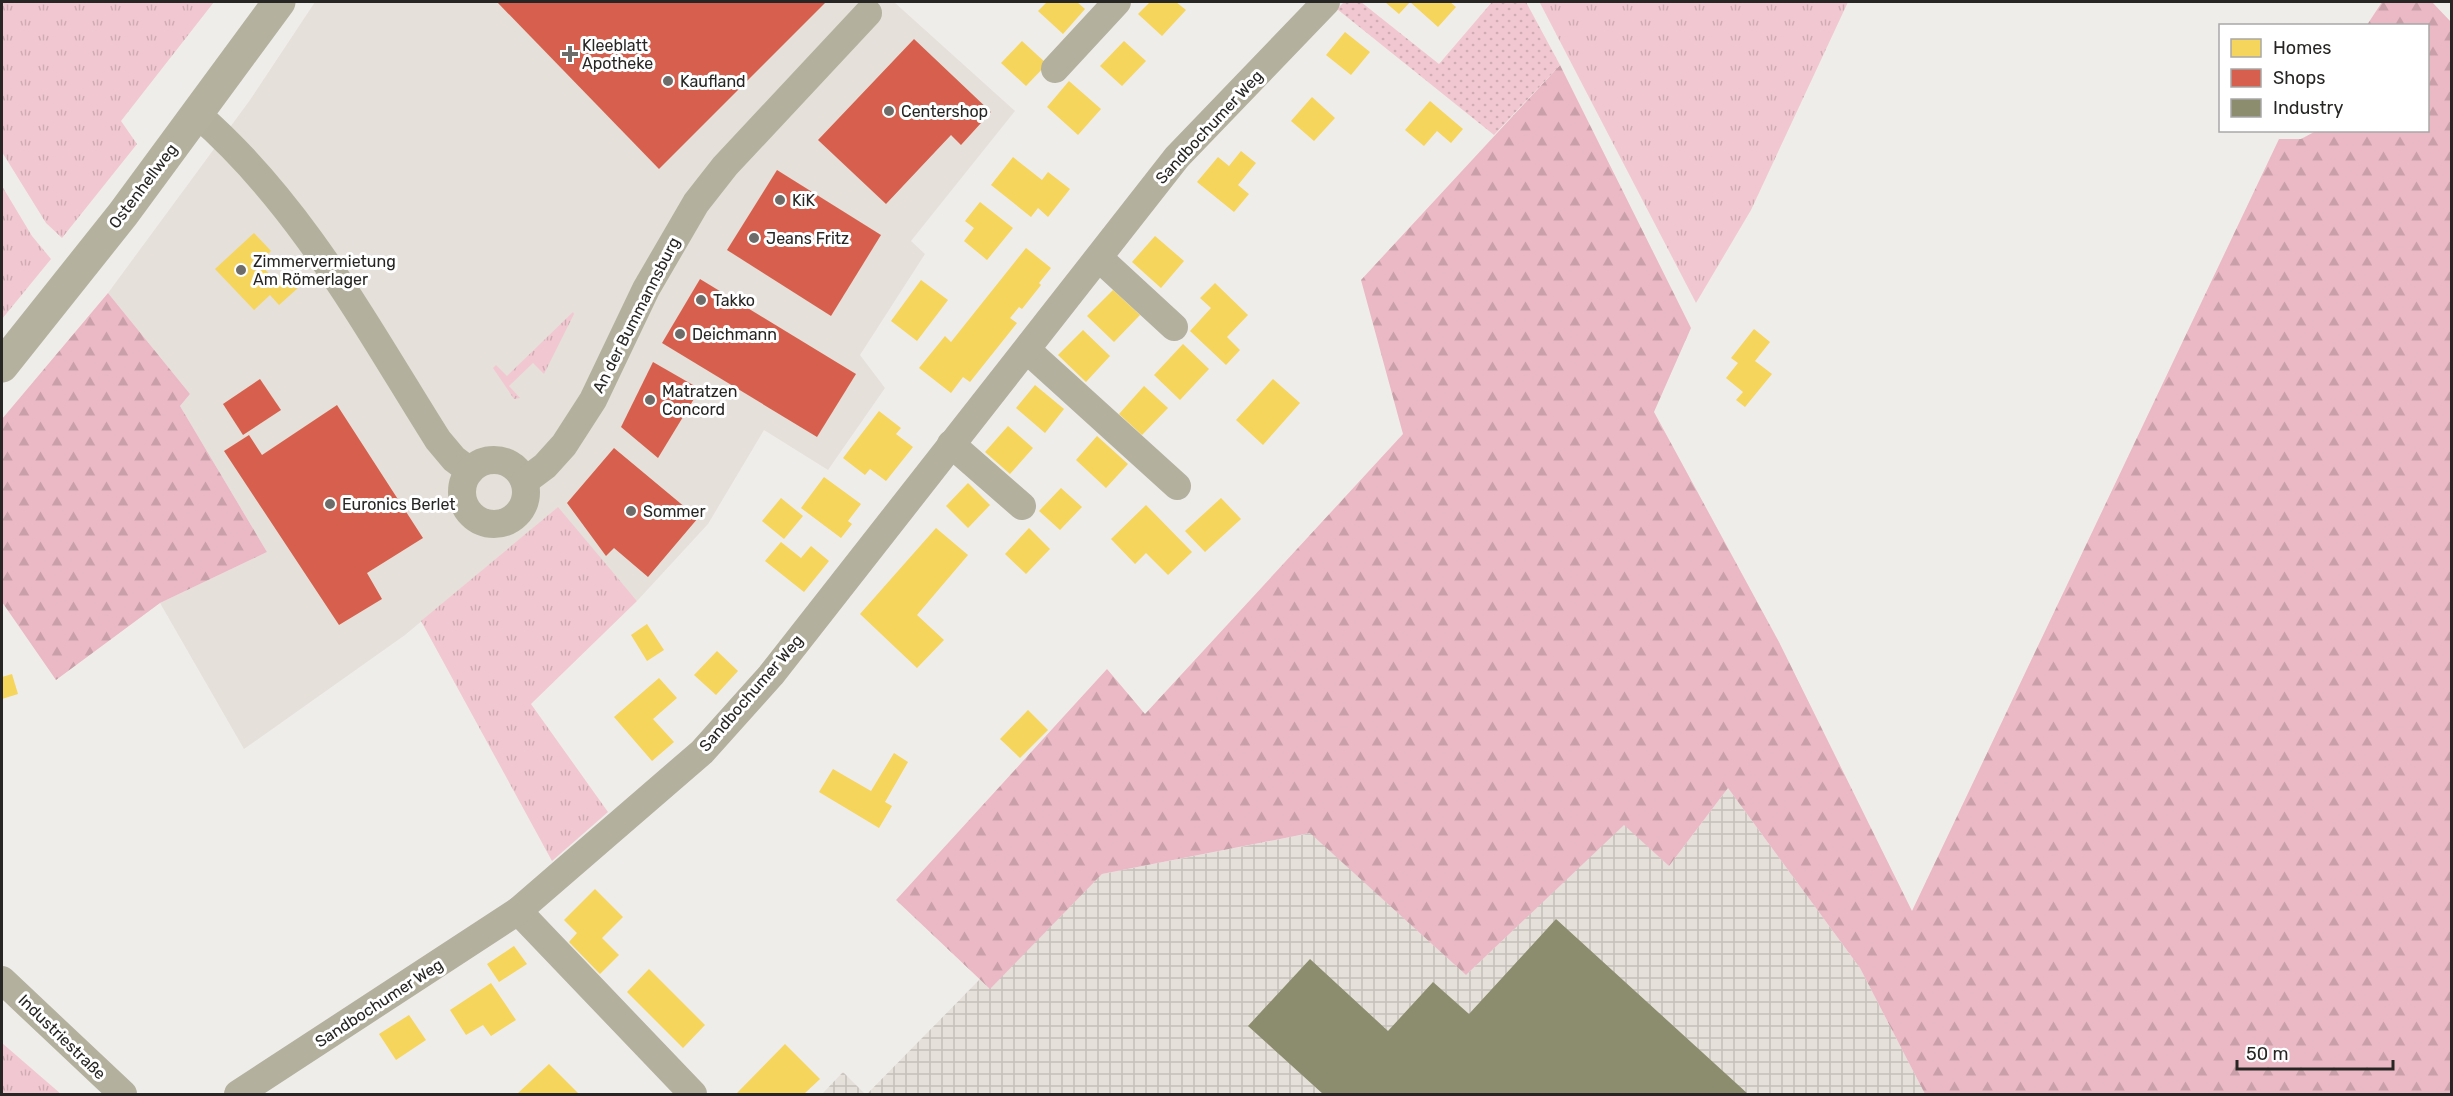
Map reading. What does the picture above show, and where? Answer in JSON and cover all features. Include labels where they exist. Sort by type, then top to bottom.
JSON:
[{"type":"main road","name":"Ostenhellweg","points":[[2,366],[94,252],[279,2]]},
{"type":"street","points":[[1055,69],[1117,2]]},
{"type":"street","name":"Sandbochumer Weg","points":[[238,1095],[518,911],[587,854],[720,734],[771,675],[1177,157],[1325,2]]},
{"type":"street","name":"An der Bummannsburg","points":[[525,481],[545,466],[564,445],[593,400],[646,289],[696,203],[725,166],[868,13]]},
{"type":"street","points":[[197,114],[241,155],[288,212],[353,302],[438,440],[454,459],[470,471]]},
{"type":"street","points":[[1099,258],[1174,327]]},
{"type":"street","points":[[1027,350],[1177,486]]},
{"type":"street","points":[[951,444],[1022,507]]},
{"type":"street","points":[[494,459],[508,462],[519,471],[525,481],[526,495],[523,506],[515,516],[505,522],[492,524],[480,521],[465,504],[464,481],[470,471],[481,463],[494,459]]},
{"type":"street","points":[[518,911],[693,1095]]},
{"type":"street","name":"Industriestraße","points":[[2,980],[123,1095]]},
{"type":"shaded area","points":[[315,2],[894,2],[1015,111],[911,241],[925,254],[860,355],[885,388],[828,470],[764,430],[708,524],[637,601],[557,508],[405,635],[244,749],[160,603],[267,552],[180,406],[190,394],[108,293],[250,100]]},
{"type":"shaded area","points":[[1728,788],[1860,968],[1925,1094],[867,1094],[981,978],[990,988],[1102,874],[1311,833],[1466,975],[1624,824],[1669,866]]},
{"type":"shaded area","points":[[843,1072],[865,1094],[822,1094]]},
{"type":"green space","points":[[2,2],[214,2],[121,121],[137,144],[62,238],[46,223],[2,152]]},
{"type":"green space","points":[[1344,2],[1361,2],[1439,64],[1492,2],[1526,2],[1560,65],[1494,135],[1337,9]]},
{"type":"green space","points":[[1848,2],[1751,210],[1696,303],[1540,3]]},
{"type":"green space","points":[[2382,2],[2432,2],[2451,22],[2451,1094],[1925,1094],[1860,968],[1728,788],[1669,866],[1624,825],[1466,975],[1310,833],[1102,874],[990,989],[896,900],[1107,669],[1145,714],[1403,434],[1361,280],[1560,65],[1691,328],[1654,412],[1779,642],[1912,911],[2279,139],[2301,139],[2314,132],[2429,132],[2429,24],[2368,24]]},
{"type":"green space","points":[[2,186],[32,236],[51,259],[2,319]]},
{"type":"green space","points":[[108,293],[190,394],[180,406],[267,552],[160,603],[56,680],[2,602],[2,419]]},
{"type":"green space","points":[[573,312],[544,374],[533,363],[509,386],[520,398],[514,399],[493,368],[496,365],[507,376]]},
{"type":"green space","points":[[558,507],[637,601],[531,704],[608,812],[552,861],[421,621]]},
{"type":"green space","points":[[2,1043],[61,1094],[2,1094]]},
{"type":"building: Homes","points":[[1047,2],[1077,2],[1085,9],[1063,34],[1038,11]]},
{"type":"building: Homes","points":[[1150,2],[1176,2],[1186,10],[1162,36],[1138,14]]},
{"type":"building: Homes","points":[[1385,2],[1410,2],[1399,14]]},
{"type":"building: Homes","points":[[1410,2],[1450,2],[1456,7],[1438,27]]},
{"type":"building: Homes","points":[[1345,32],[1370,52],[1351,75],[1326,55]]},
{"type":"building: Homes","points":[[1022,41],[1047,64],[1026,86],[1001,63]]},
{"type":"building: Homes","points":[[1124,41],[1146,61],[1122,86],[1100,66]]},
{"type":"building: Homes","points":[[1069,81],[1101,109],[1078,135],[1047,107]]},
{"type":"building: Homes","points":[[1312,97],[1335,118],[1314,141],[1291,121]]},
{"type":"building: Homes","points":[[1430,101],[1463,129],[1451,143],[1437,131],[1424,146],[1405,130]]},
{"type":"building: Homes","points":[[1241,151],[1256,163],[1238,185],[1249,194],[1234,212],[1197,182],[1218,157],[1229,166]]},
{"type":"building: Homes","points":[[1013,157],[1042,180],[1048,172],[1070,189],[1048,217],[1038,208],[1031,217],[991,185]]},
{"type":"building: Homes","points":[[980,202],[1013,228],[987,260],[964,241],[974,228],[965,221]]},
{"type":"building: Homes","name":"Zimmervermietung Am Römerlager","points":[[254,233],[271,251],[259,263],[275,280],[285,272],[299,287],[279,305],[270,295],[254,310],[215,269]]},
{"type":"building: Homes","points":[[1155,236],[1184,261],[1161,288],[1132,262]]},
{"type":"building: Homes","points":[[1026,248],[1051,268],[1022,309],[1019,307],[1010,318],[1017,323],[970,382],[963,377],[951,393],[919,368],[945,336],[951,342]]},
{"type":"building: Homes","points":[[921,280],[948,300],[917,341],[891,321]]},
{"type":"building: Homes","points":[[1215,283],[1248,315],[1227,337],[1240,350],[1226,365],[1190,331],[1211,308],[1200,298]]},
{"type":"building: Homes","points":[[1113,290],[1140,315],[1114,342],[1087,316]]},
{"type":"building: Homes","points":[[1754,329],[1770,342],[1755,361],[1772,374],[1745,407],[1736,400],[1743,392],[1726,378],[1738,363],[1731,358]]},
{"type":"building: Homes","points":[[1083,330],[1110,356],[1086,382],[1058,355]]},
{"type":"building: Homes","points":[[1183,344],[1209,369],[1180,400],[1154,375]]},
{"type":"building: Homes","points":[[1273,379],[1300,403],[1263,445],[1236,420]]},
{"type":"building: Homes","points":[[1035,385],[1064,409],[1045,433],[1016,408]]},
{"type":"building: Homes","points":[[1144,386],[1168,408],[1142,435],[1119,414]]},
{"type":"building: Homes","points":[[879,411],[901,428],[896,434],[913,447],[886,481],[870,469],[865,475],[843,458]]},
{"type":"building: Homes","points":[[1008,426],[1033,448],[1010,474],[985,452]]},
{"type":"building: Homes","points":[[1097,436],[1128,464],[1106,488],[1076,460]]},
{"type":"building: Homes","points":[[824,477],[861,504],[848,521],[852,524],[841,538],[801,508]]},
{"type":"building: Homes","points":[[968,483],[990,505],[968,528],[946,506]]},
{"type":"building: Homes","points":[[1061,488],[1082,507],[1060,530],[1039,511]]},
{"type":"building: Homes","points":[[781,498],[803,516],[784,539],[762,521]]},
{"type":"building: Homes","points":[[1221,498],[1241,519],[1205,552],[1185,531]]},
{"type":"building: Homes","points":[[1146,505],[1192,552],[1168,575],[1146,553],[1135,564],[1111,539]]},
{"type":"building: Homes","points":[[936,528],[968,555],[917,615],[944,640],[917,668],[860,614]]},
{"type":"building: Homes","points":[[1029,528],[1050,549],[1026,574],[1005,554]]},
{"type":"building: Homes","points":[[781,542],[801,558],[811,546],[829,561],[804,592],[765,561]]},
{"type":"building: Homes","points":[[647,624],[664,650],[647,661],[631,635]]},
{"type":"building: Homes","points":[[717,651],[738,671],[716,695],[694,675]]},
{"type":"building: Homes","points":[[12,674],[18,694],[2,699],[2,677]]},
{"type":"building: Homes","points":[[659,678],[677,698],[653,719],[674,742],[652,761],[614,717]]},
{"type":"building: Homes","points":[[1028,710],[1048,730],[1020,758],[1000,739]]},
{"type":"building: Homes","points":[[894,753],[908,762],[885,802],[892,806],[879,828],[819,792],[833,769],[871,791]]},
{"type":"building: Homes","points":[[595,889],[623,917],[602,938],[619,955],[600,974],[569,942],[577,933],[564,920]]},
{"type":"building: Homes","points":[[514,946],[527,964],[499,982],[487,964]]},
{"type":"building: Homes","points":[[649,969],[705,1025],[683,1048],[627,992]]},
{"type":"building: Homes","points":[[491,983],[516,1020],[491,1036],[483,1025],[466,1035],[450,1010]]},
{"type":"building: Homes","points":[[409,1015],[426,1040],[396,1060],[379,1034]]},
{"type":"building: Homes","points":[[785,1044],[820,1079],[804,1094],[736,1094]]},
{"type":"building: Homes","points":[[549,1064],[579,1094],[517,1094]]},
{"type":"building: Shops","name":"Kaufland","points":[[497,2],[826,2],[659,169]]},
{"type":"building: Shops","points":[[914,39],[991,112],[961,145],[951,135],[886,204],[818,140]]},
{"type":"building: Shops","points":[[777,170],[881,235],[831,316],[727,250]]},
{"type":"building: Shops","points":[[700,279],[856,374],[817,437],[662,343]]},
{"type":"building: Shops","points":[[653,362],[700,389],[658,458],[621,427]]},
{"type":"building: Shops","points":[[260,379],[281,410],[243,435],[223,404]]},
{"type":"building: Shops","name":"Euronics Berlet","points":[[337,405],[423,538],[367,573],[382,599],[339,625],[224,451],[249,435],[262,455]]},
{"type":"building: Shops","name":"Sommer","points":[[614,448],[698,518],[648,577],[614,548],[606,556],[567,503]]},
{"type":"building: Industry","points":[[1556,919],[1748,1094],[1323,1094],[1248,1026],[1310,959],[1388,1031],[1433,982],[1469,1014]]},
{"type":"place","name":"Kleeblatt Apotheke","points":[[570,54]]},
{"type":"place","name":"Kaufland","points":[[668,81]]},
{"type":"place","name":"Centershop","points":[[889,111]]},
{"type":"place","name":"KiK","points":[[780,200]]},
{"type":"place","name":"Jeans Fritz","points":[[754,238]]},
{"type":"place","name":"Zimmervermietung Am Römerlager","points":[[241,270]]},
{"type":"place","name":"Takko","points":[[701,300]]},
{"type":"place","name":"Deichmann","points":[[680,334]]},
{"type":"place","name":"Matratzen Concord","points":[[650,400]]},
{"type":"place","name":"Euronics Berlet","points":[[330,504]]},
{"type":"place","name":"Sommer","points":[[631,511]]}]
